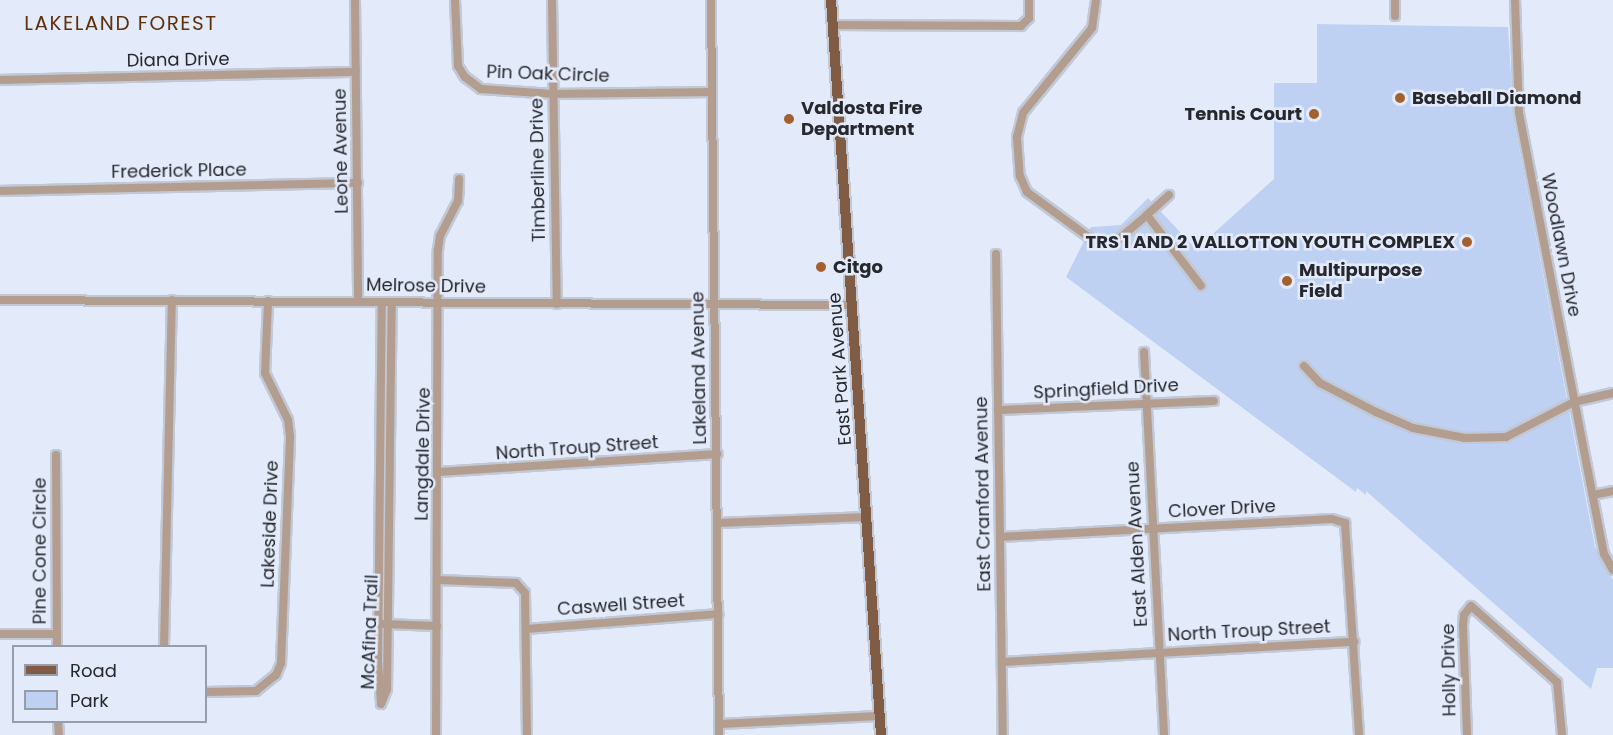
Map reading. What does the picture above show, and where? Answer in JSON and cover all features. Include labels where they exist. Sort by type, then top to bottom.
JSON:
[{"type":"main road","name":"East Park Avenue","points":[[831,0],[881,735]]},
{"type":"street","name":"Leone Avenue","points":[[355,0],[358,302]]},
{"type":"street","name":"Pin Oak Circle","points":[[455,0],[457,59],[469,82],[487,91],[712,92]]},
{"type":"street","name":"Timberline Drive","points":[[552,0],[557,304]]},
{"type":"street","name":"Lakeland Avenue","points":[[711,0],[719,735]]},
{"type":"street","points":[[833,25],[1021,26],[1029,18],[1029,0]]},
{"type":"street","points":[[1096,0],[1092,28],[1023,113],[1017,137],[1020,176],[1027,192],[1094,241],[1114,243],[1169,195]]},
{"type":"street","points":[[1395,0],[1395,16]]},
{"type":"street","name":"Woodlawn Drive","points":[[1515,0],[1519,113],[1593,495]]},
{"type":"street","name":"Diana Drive","points":[[0,80],[356,72]]},
{"type":"street","name":"Langdale Drive","points":[[436,735],[439,472],[438,243],[458,201],[459,179]]},
{"type":"street","name":"Frederick Place","points":[[0,191],[358,183]]},
{"type":"street","points":[[1147,215],[1201,286]]},
{"type":"street","name":"East Cranford Avenue","points":[[996,254],[1003,735]]},
{"type":"street","name":"Melrose Drive","points":[[0,300],[853,305]]},
{"type":"street","points":[[164,645],[172,300]]},
{"type":"street","name":"Lakeside Drive","points":[[207,692],[256,691],[276,675],[281,663],[290,436],[288,420],[265,374],[268,301]]},
{"type":"street","name":"McAfina Trail","points":[[382,302],[378,624],[383,662],[388,625],[392,302]]},
{"type":"street","points":[[381,352],[392,352]]},
{"type":"street","name":"East Alden Avenue","points":[[1144,352],[1164,735]]},
{"type":"street","points":[[1304,366],[1320,382],[1376,412],[1413,428],[1465,438],[1506,437],[1574,402],[1613,393]]},
{"type":"street","points":[[381,393],[391,393]]},
{"type":"street","name":"Springfield Drive","points":[[998,410],[1214,401]]},
{"type":"street","points":[[380,433],[390,433]]},
{"type":"street","name":"North Troup Street","points":[[439,472],[717,454]]},
{"type":"street","name":"Pine Cone Circle","points":[[56,455],[57,645]]},
{"type":"street","points":[[380,473],[390,474]]},
{"type":"street","points":[[1613,491],[1593,495],[1604,554],[1613,570]]},
{"type":"street","points":[[380,514],[389,514]]},
{"type":"street","points":[[718,523],[867,517]]},
{"type":"street","name":"Clover Drive","points":[[1000,537],[1338,520],[1348,530],[1354,642]]},
{"type":"street","points":[[438,580],[516,583],[525,593],[527,735]]},
{"type":"street","points":[[379,593],[388,594]]},
{"type":"street","name":"Holly Drive","points":[[1467,735],[1463,625],[1464,615],[1471,606],[1557,682],[1562,735]]},
{"type":"street","name":"Caswell Street","points":[[527,629],[718,614]]},
{"type":"street","points":[[378,624],[437,626]]},
{"type":"street","points":[[0,634],[57,634]]},
{"type":"street","points":[[1354,642],[1359,735]]},
{"type":"street","name":"North Troup Street","points":[[1002,662],[1354,642]]},
{"type":"street","points":[[719,724],[879,716]]},
{"type":"green space","points":[[1317,24],[1508,27],[1514,121],[1595,547],[1613,580],[1613,668],[1597,668],[1591,689],[1366,491],[1366,495],[1357,488],[1356,492],[1066,277],[1091,227],[1121,225],[1148,198],[1196,249],[1274,179],[1274,83],[1317,83]]},
{"type":"place","name":"Baseball Diamond","points":[[1400,98]]},
{"type":"place","name":"Tennis Court","points":[[1314,114]]},
{"type":"place","name":"Valdosta Fire Department","points":[[789,119]]},
{"type":"place","name":"TRS 1 AND 2 VALLOTTON YOUTH COMPLEX","points":[[1467,242]]},
{"type":"place","name":"Citgo","points":[[821,267]]},
{"type":"place","name":"Multipurpose Field","points":[[1287,281]]},
{"type":"district","name":"LAKELAND FOREST","points":[[121,23]]}]
